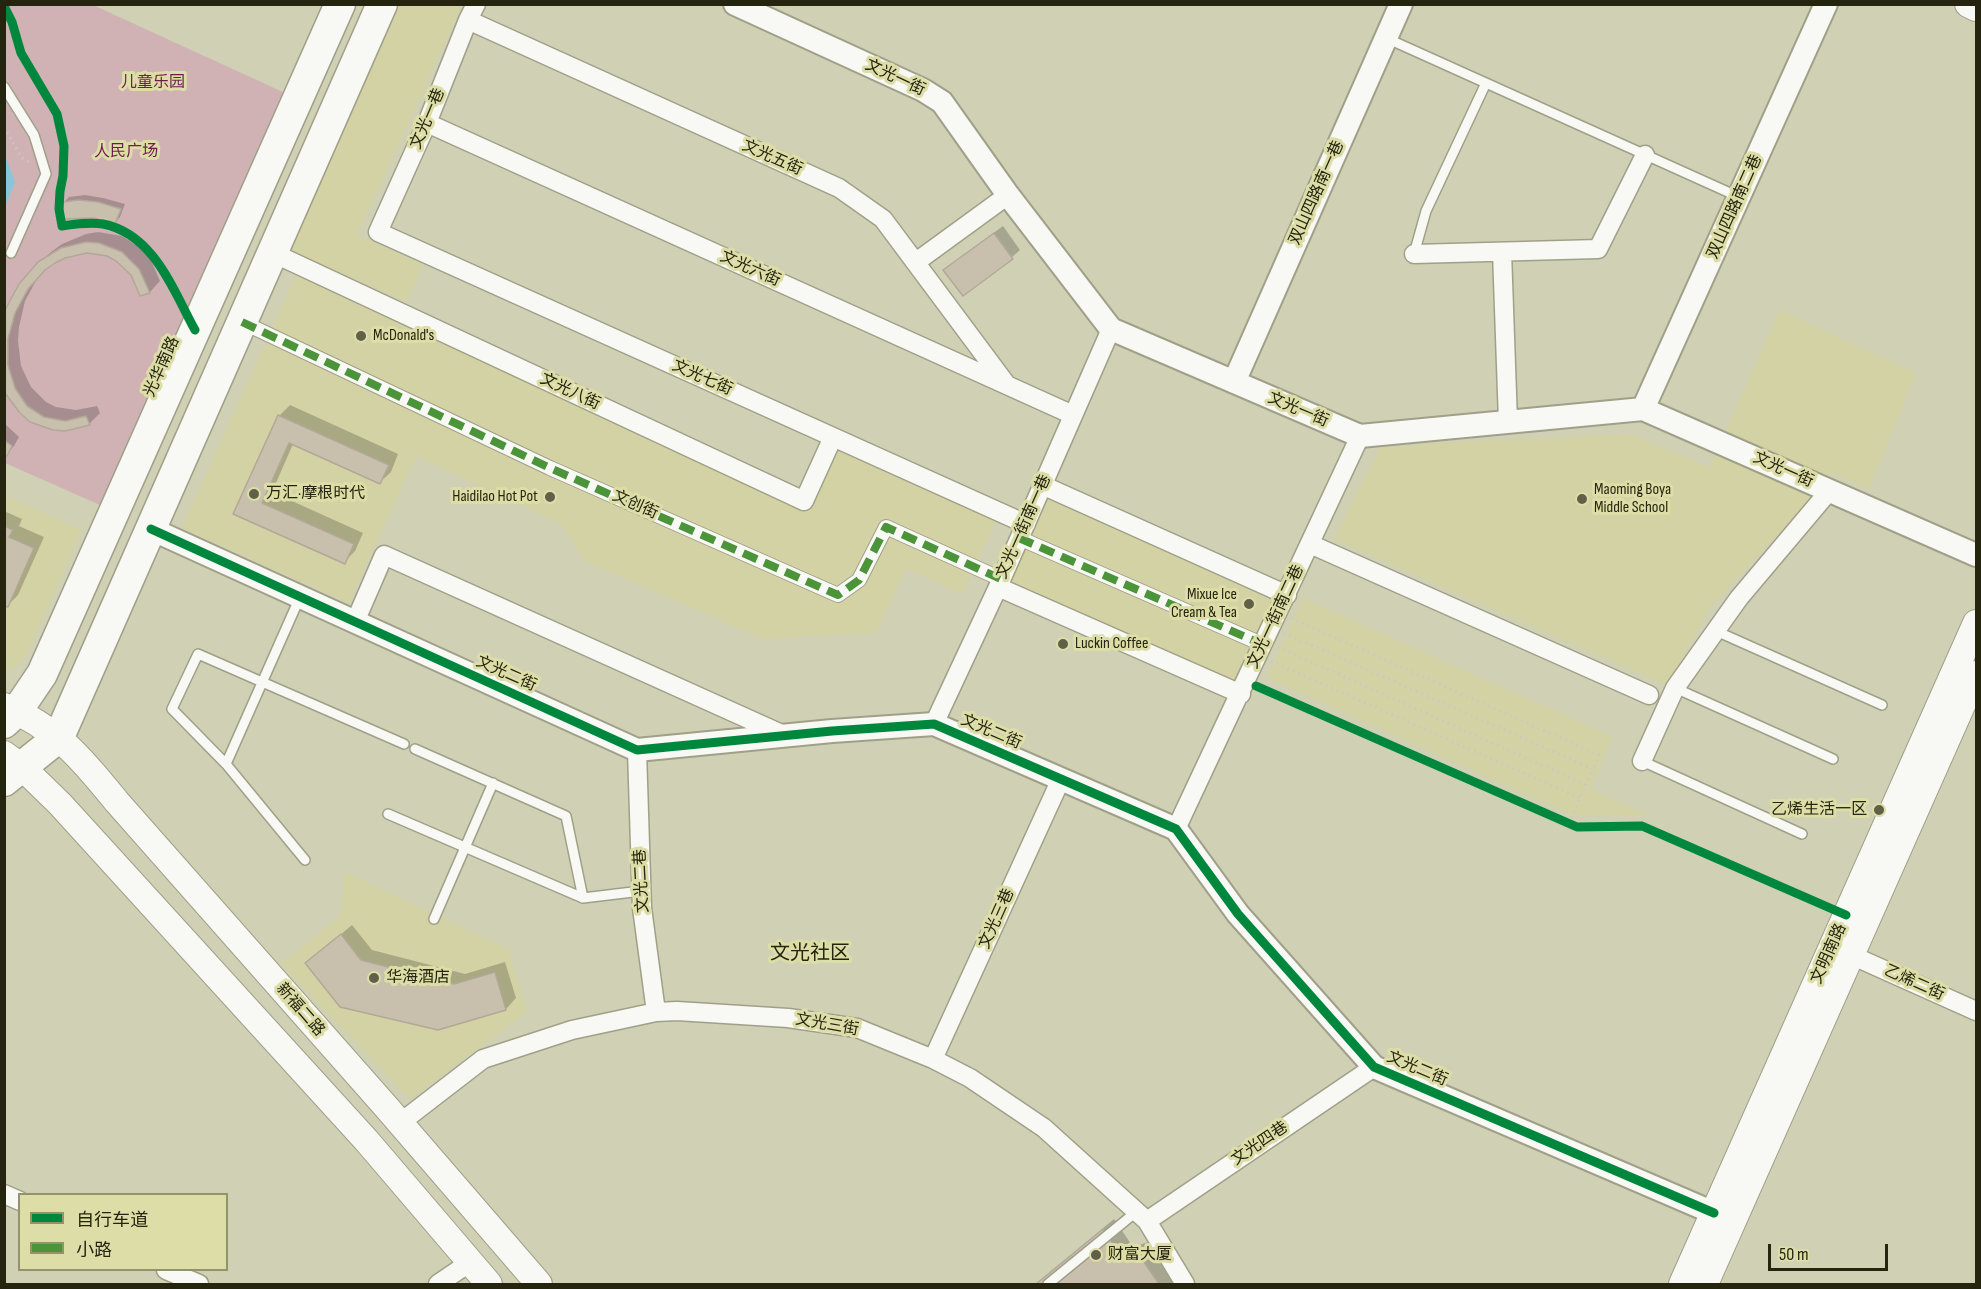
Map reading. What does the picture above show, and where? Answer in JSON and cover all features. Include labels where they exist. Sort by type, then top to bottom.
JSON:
[{"type":"main road","name":"光华南路","points":[[9,713],[42,674],[340,4]]},
{"type":"main road","points":[[382,4],[59,737],[10,767],[60,804],[358,1131],[489,1284]]},
{"type":"main road","points":[[1968,4],[1977,8]]},
{"type":"main road","name":"文明南路","points":[[1682,1284],[1977,623]]},
{"type":"main road","name":"文明南路","points":[[1705,1284],[1977,674]]},
{"type":"main road","name":"新福二路","points":[[9,713],[59,737],[87,765],[539,1284]]},
{"type":"street","name":"文光一街","points":[[735,4],[923,90],[942,102],[1008,195],[1111,329],[1360,436],[1643,409],[1977,555]]},
{"type":"street","name":"双山四路南一巷","points":[[1234,382],[1401,4]]},
{"type":"street","name":"双山四路南二巷","points":[[1643,409],[1826,4]]},
{"type":"street","name":"文光一巷","points":[[378,232],[427,123],[472,12]]},
{"type":"street","name":"文光五街","points":[[472,12],[839,188],[883,219],[1006,385]]},
{"type":"street","name":"文光六街","points":[[427,123],[1073,415]]},
{"type":"street","points":[[1414,254],[1598,249],[1645,155]]},
{"type":"street","points":[[916,262],[1008,195]]},
{"type":"street","name":"文光七街","points":[[378,232],[833,437],[1022,531]]},
{"type":"street","points":[[1502,252],[1508,422]]},
{"type":"street","name":"文光八街","points":[[273,253],[804,501],[833,437]]},
{"type":"street","name":"文创街","points":[[242,322],[550,468],[838,595],[859,580],[886,527],[1000,583]]},
{"type":"street","name":"文光一街南一巷","points":[[934,724],[1000,583],[1111,329]]},
{"type":"street","name":"文光一街南二巷","points":[[1176,829],[1360,436]]},
{"type":"street","points":[[1042,486],[1287,595]]},
{"type":"street","points":[[1642,761],[1675,688],[1739,598],[1830,490]]},
{"type":"street","name":"文光二街","points":[[151,529],[637,750],[934,724],[1176,829],[1238,914],[1374,1067],[1714,1213]]},
{"type":"street","points":[[1022,531],[1268,636]]},
{"type":"street","points":[[1310,544],[1649,695]]},
{"type":"street","points":[[355,622],[384,555],[786,736]]},
{"type":"street","points":[[1000,583],[1241,694]]},
{"type":"street","name":"文光二巷","points":[[637,750],[642,908],[656,1012]]},
{"type":"street","name":"文光三巷","points":[[933,1059],[1061,779]]},
{"type":"street","name":"乙烯二街","points":[[1851,955],[1977,1011]]},
{"type":"street","name":"文光三街","points":[[400,1123],[483,1059],[572,1030],[656,1012],[677,1011],[788,1018],[857,1028],[933,1059],[970,1078],[1044,1128],[1141,1217],[1185,1284]]},
{"type":"street","name":"文光四巷","points":[[1141,1217],[1374,1067]]},
{"type":"street","points":[[4,1194],[18,1200]]},
{"type":"street","points":[[438,1284],[469,1263]]},
{"type":"street","points":[[169,1271],[186,1282]]},
{"type":"lane","points":[[1386,38],[1739,197]]},
{"type":"lane","points":[[1414,254],[1426,211],[1486,83]]},
{"type":"lane","points":[[4,87],[34,135],[46,174],[11,252]]},
{"type":"lane","points":[[226,764],[300,597]]},
{"type":"lane","points":[[1716,631],[1882,705]]},
{"type":"lane","points":[[305,860],[226,764],[172,709],[198,654],[404,744]]},
{"type":"lane","points":[[1675,688],[1833,759]]},
{"type":"lane","points":[[415,749],[566,816],[583,898]]},
{"type":"lane","points":[[1642,761],[1802,834]]},
{"type":"lane","points":[[435,919],[493,783]]},
{"type":"lane","points":[[388,814],[583,898],[641,891]]},
{"type":"lane","points":[[1048,1284],[1141,1217]]},
{"type":"path","points":[[4,29],[12,22]]},
{"type":"path","points":[[1268,636],[1599,755],[1580,798],[1573,825],[1558,819]]},
{"type":"path","points":[[1268,636],[1593,769]]},
{"type":"path","points":[[1268,636],[1586,785]]},
{"type":"path","points":[[1268,636],[1580,798]]},
{"type":"shaded area","points":[[394,5],[462,5],[357,235],[423,265],[406,302],[284,247]]},
{"type":"shaded area","points":[[300,266],[804,501],[833,437],[1000,513],[962,594],[906,568],[876,633],[763,639],[585,561],[562,525],[416,456],[349,603],[182,528]]},
{"type":"shaded area","name":"Maoming Boya Middle School","points":[[1780,310],[1916,373],[1869,489],[1832,473],[1713,604],[1666,685],[1334,539],[1380,448],[1632,434],[1709,468]]},
{"type":"shaded area","points":[[1042,485],[1287,595],[1241,694],[998,587]]},
{"type":"shaded area","points":[[5,496],[82,530],[27,654],[18,665],[5,673]]},
{"type":"shaded area","points":[[1303,598],[1613,737],[1590,789],[1649,816],[1571,815],[1267,678]]},
{"type":"shaded area","points":[[345,872],[508,949],[527,1012],[410,1099],[281,964],[340,916]]},
{"type":"green space","name":"人民广场","points":[[5,5],[93,5],[285,93],[100,505],[5,463]]},
{"type":"water","points":[[5,155],[15,182],[5,207]]},
{"type":"building","points":[[79,200],[98,202],[121,209],[115,224],[94,218],[63,219],[63,202]]},
{"type":"building","points":[[994,233],[1013,259],[963,296],[943,270]]},
{"type":"building","points":[[86,242],[99,243],[122,252],[139,269],[150,293],[140,296],[131,275],[116,261],[107,256],[87,253],[55,263],[45,270],[28,289],[15,313],[8,339],[8,365],[15,388],[27,406],[44,417],[65,421],[86,416],[90,425],[65,431],[53,430],[30,422],[5,393],[4,312],[19,284],[38,262],[61,248]]},
{"type":"building","name":"万汇·摩根时代","points":[[278,415],[389,465],[380,484],[289,443],[262,503],[354,544],[345,564],[233,514]]},
{"type":"building","points":[[4,440],[12,446],[7,456],[4,455]]},
{"type":"building","points":[[4,526],[13,530],[9,537],[34,548],[8,607],[4,606]]},
{"type":"building","name":"华海酒店","points":[[341,934],[361,960],[454,984],[495,972],[506,1010],[438,1030],[340,1007],[305,963]]},
{"type":"building","name":"财富大厦","points":[[1103,1229],[1122,1257],[1137,1252],[1159,1284],[1036,1284]]},
{"type":"marked path","points":[[242,322],[550,468],[838,595],[859,580],[886,527],[1001,579]]},
{"type":"marked path","points":[[1019,538],[1264,645]]},
{"type":"cycle path","points":[[4,6],[12,22],[21,53],[57,114],[64,146],[59,209],[62,226],[103,224],[121,230],[136,239],[160,266],[195,330]]},
{"type":"cycle path","points":[[151,529],[637,750],[832,731],[934,724],[1176,829],[1238,914],[1374,1067],[1714,1213]]},
{"type":"cycle path","points":[[1256,686],[1577,827],[1642,826],[1846,915]]},
{"type":"place","name":"McDonald's","points":[[361,336]]},
{"type":"place","name":"万汇·摩根时代","points":[[254,494]]},
{"type":"place","name":"Haidilao Hot Pot","points":[[550,497]]},
{"type":"place","name":"Maoming Boya Middle School","points":[[1582,499]]},
{"type":"place","name":"Mixue Ice Cream & Tea","points":[[1249,604]]},
{"type":"place","name":"Luckin Coffee","points":[[1063,644]]},
{"type":"place","name":"乙烯生活一区","points":[[1879,810]]},
{"type":"place","name":"华海酒店","points":[[374,978]]},
{"type":"place","name":"财富大厦","points":[[1096,1255]]},
{"type":"district","name":"文光社区","points":[[810,954]]},
{"type":"park label","name":"儿童乐园","points":[[153,83]]}]
